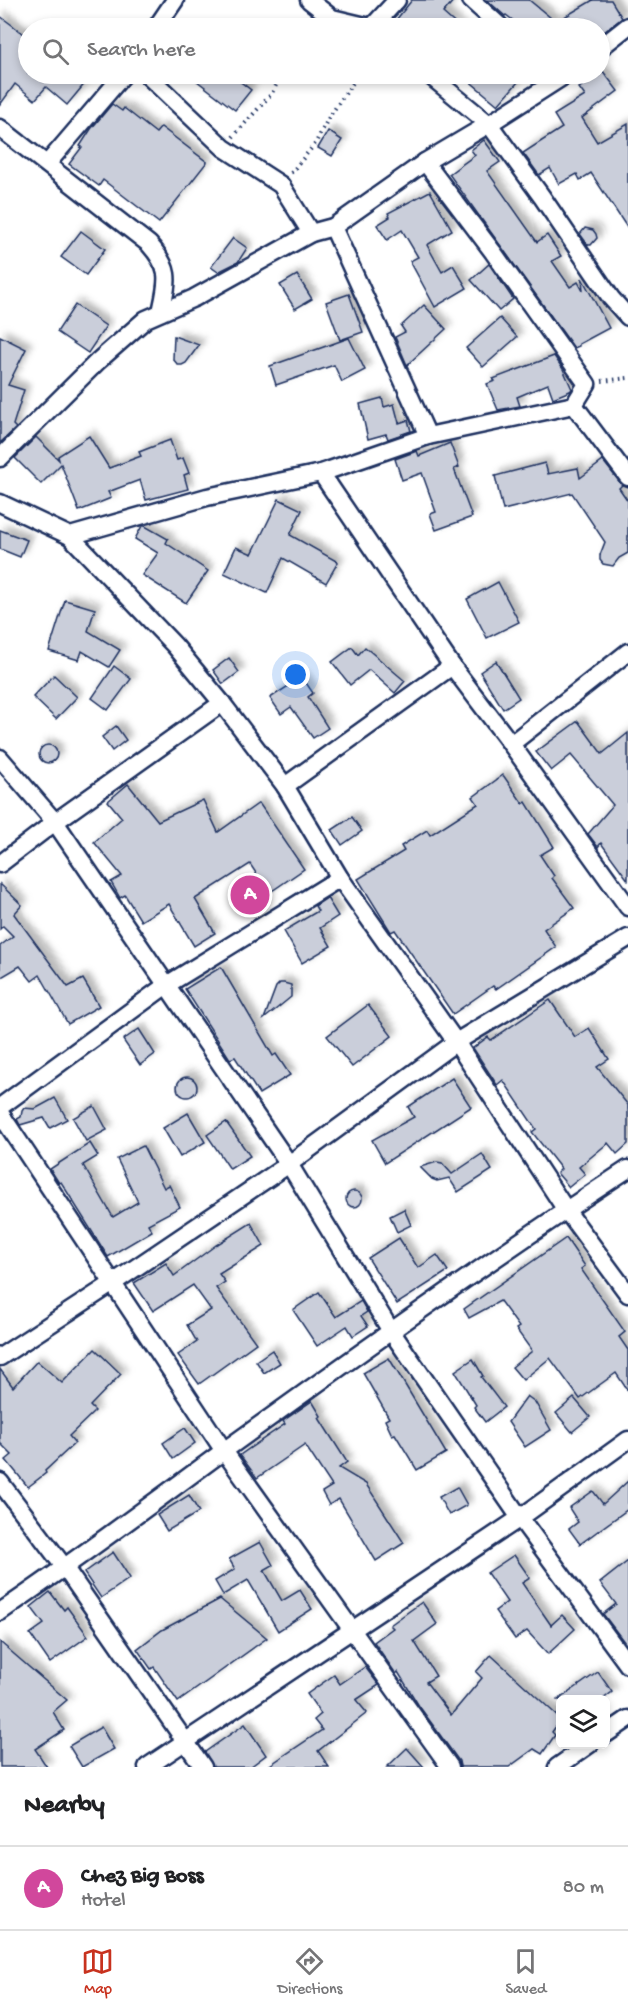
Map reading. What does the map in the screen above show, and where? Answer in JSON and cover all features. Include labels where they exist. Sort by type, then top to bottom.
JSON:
[{"type":"street","points":[[163,18],[175,0]]},
{"type":"street","points":[[309,0],[332,18]]},
{"type":"street","points":[[382,18],[397,0]]},
{"type":"street","points":[[471,0],[491,18]]},
{"type":"street","points":[[610,40],[628,26]]},
{"type":"street","points":[[47,164],[115,84]]},
{"type":"street","points":[[157,84],[224,148],[281,185],[311,233]]},
{"type":"street","points":[[440,84],[489,124],[611,298],[628,317]]},
{"type":"street","points":[[0,458],[98,362],[146,319],[194,298],[311,233],[333,227],[425,162],[489,124],[548,84]]},
{"type":"street","points":[[0,128],[149,244],[162,258],[168,280],[161,312]]},
{"type":"street","points":[[70,536],[207,497],[321,473],[428,436],[574,405],[587,384],[493,252],[425,162]]},
{"type":"street","points":[[333,227],[428,436]]},
{"type":"street","points":[[574,405],[628,477]]},
{"type":"street","points":[[321,473],[452,666],[628,906]]},
{"type":"street","points":[[0,503],[70,536],[175,646],[222,703],[285,786],[340,878],[456,1042],[566,1210],[628,1294]]},
{"type":"street","points":[[511,744],[628,652]]},
{"type":"street","points":[[285,786],[452,666]]},
{"type":"street","points":[[0,864],[222,703]]},
{"type":"street","points":[[0,758],[55,822],[165,986],[289,1164],[391,1331],[520,1518],[628,1665]]},
{"type":"street","points":[[0,1107],[165,986],[340,878]]},
{"type":"street","points":[[0,1357],[289,1164],[456,1042],[628,938]]},
{"type":"street","points":[[0,1113],[224,1451],[450,1767]]},
{"type":"street","points":[[0,1612],[65,1568],[391,1331],[628,1169]]},
{"type":"street","points":[[147,1767],[184,1740],[520,1518],[628,1440]]},
{"type":"street","points":[[0,1482],[65,1568],[203,1767]]},
{"type":"street","points":[[610,1731],[628,1719]]},
{"type":"street","points":[[557,1767],[583,1749]]},
{"type":"path","points":[[224,148],[272,93],[277,84]]},
{"type":"path","points":[[281,185],[315,144],[329,117],[351,84]]},
{"type":"path","points":[[587,384],[628,378]]},
{"type":"building","points":[[412,0],[454,0],[443,13],[449,18],[398,18]]},
{"type":"building","points":[[487,0],[529,0],[551,18],[510,18]]},
{"type":"building","points":[[593,0],[611,0],[622,18],[610,27],[610,18],[563,18]]},
{"type":"building","points":[[0,16],[18,30],[18,84],[84,84],[67,105],[46,87],[35,100],[15,84],[0,105]]},
{"type":"building","points":[[610,80],[618,91],[582,118],[597,142],[628,124],[628,229],[591,173],[580,180],[577,174],[559,184],[550,168],[539,175],[523,153],[562,128],[554,115],[585,96],[579,88],[585,84],[610,84]]},
{"type":"building","points":[[201,84],[243,84],[251,90],[235,110]]},
{"type":"building","points":[[473,84],[516,84],[498,105]]},
{"type":"building","points":[[112,104],[122,111],[124,108],[156,133],[161,127],[207,162],[159,223],[103,180],[99,186],[69,164],[82,147],[80,146],[91,129]]},
{"type":"building","points":[[328,131],[342,140],[332,156],[318,148]]},
{"type":"building","points":[[484,140],[500,162],[487,171],[537,242],[547,235],[561,256],[552,261],[570,287],[578,282],[583,291],[582,278],[609,328],[579,346],[574,348],[449,174],[475,155],[471,150]]},
{"type":"building","points":[[430,191],[452,230],[427,245],[442,272],[453,265],[467,288],[435,307],[410,261],[418,257],[402,230],[387,240],[377,225],[390,217],[388,213]]},
{"type":"building","points":[[585,228],[593,230],[596,234],[597,238],[591,245],[588,245],[580,234]]},
{"type":"building","points":[[81,231],[105,249],[86,275],[61,257]]},
{"type":"building","points":[[233,238],[247,248],[238,262],[218,272],[211,267]]},
{"type":"building","points":[[489,264],[513,299],[499,311],[471,280]]},
{"type":"building","points":[[297,275],[312,299],[295,309],[280,285]]},
{"type":"building","points":[[349,294],[363,332],[340,340],[326,302]]},
{"type":"building","points":[[75,305],[106,326],[88,353],[57,332]]},
{"type":"building","points":[[424,305],[446,329],[407,365],[395,337],[405,332],[401,326]]},
{"type":"building","points":[[500,318],[517,337],[483,367],[466,348]]},
{"type":"building","points":[[0,336],[26,349],[8,385],[24,390],[13,425],[16,428],[0,443]]},
{"type":"building","points":[[174,336],[199,345],[182,365],[178,365],[173,359]]},
{"type":"building","points":[[349,338],[365,370],[342,382],[334,365],[276,385],[270,366]]},
{"type":"building","points":[[554,356],[563,369],[572,389],[570,391],[553,398],[548,384],[517,397],[520,406],[498,410],[487,384],[495,381],[493,379]]},
{"type":"building","points":[[382,398],[384,407],[394,404],[399,423],[408,420],[411,431],[388,439],[386,434],[368,439],[360,404]]},
{"type":"building","points":[[89,436],[109,468],[141,456],[139,452],[170,440],[177,460],[183,458],[189,473],[184,475],[188,489],[146,500],[140,480],[108,492],[111,498],[79,511],[61,464],[41,484],[15,458],[36,437],[59,460],[58,456]]},
{"type":"building","points":[[450,443],[459,467],[454,469],[472,517],[436,530],[430,514],[436,512],[422,473],[402,480],[395,459],[417,451],[419,456]]},
{"type":"building","points":[[603,461],[622,485],[619,488],[628,501],[628,553],[619,558],[613,566],[603,564],[600,560],[605,542],[572,493],[503,510],[495,476],[545,463],[548,474],[578,468],[580,478]]},
{"type":"building","points":[[279,499],[302,510],[290,535],[338,562],[326,583],[283,558],[267,593],[224,573],[236,547],[252,554]]},
{"type":"building","points":[[142,526],[168,539],[166,543],[208,571],[186,603],[142,575],[158,553],[135,539]]},
{"type":"building","points":[[0,530],[27,540],[20,557],[0,549]]},
{"type":"building","points":[[498,582],[519,622],[487,638],[467,599]]},
{"type":"building","points":[[65,600],[95,609],[88,631],[120,650],[109,667],[82,651],[79,660],[49,651]]},
{"type":"building","points":[[352,647],[358,655],[365,647],[405,681],[395,693],[369,670],[350,685],[332,662]]},
{"type":"building","points":[[229,658],[239,672],[223,684],[213,670]]},
{"type":"building","points":[[496,661],[519,698],[503,709],[480,672]]},
{"type":"building","points":[[114,666],[131,679],[108,710],[92,698]]},
{"type":"building","points":[[54,675],[77,697],[56,719],[33,697]]},
{"type":"building","points":[[302,677],[313,693],[308,697],[328,728],[313,738],[291,707],[281,714],[270,698]]},
{"type":"building","points":[[578,721],[602,754],[628,733],[628,880],[601,843],[598,847],[588,834],[613,805],[571,755],[551,771],[536,752]]},
{"type":"building","points":[[116,726],[126,740],[112,751],[102,737]]},
{"type":"building","points":[[48,745],[54,748],[57,754],[54,760],[48,763],[42,760],[39,754],[42,748]]},
{"type":"building","points":[[503,775],[523,804],[526,802],[554,847],[540,855],[554,876],[552,878],[574,908],[544,929],[556,947],[496,989],[493,986],[453,1014],[395,930],[391,932],[358,879],[404,851],[401,846],[427,830],[430,835],[478,804],[473,797]]},
{"type":"building","points":[[128,784],[158,821],[203,800],[218,832],[259,803],[304,869],[269,893],[250,864],[195,899],[215,933],[194,946],[169,904],[141,921],[125,895],[120,898],[111,882],[122,876],[94,842],[122,818],[108,801]]},
{"type":"building","points":[[352,817],[362,831],[342,845],[332,830]]},
{"type":"building","points":[[0,884],[22,905],[14,914],[68,987],[83,979],[99,1006],[68,1024],[40,975],[32,981],[20,966],[0,978],[0,946],[13,936],[3,926],[0,929]]},
{"type":"building","points":[[327,898],[338,916],[320,928],[331,946],[302,963],[284,931],[318,911],[315,906]]},
{"type":"building","points":[[221,967],[273,1056],[276,1054],[290,1075],[259,1094],[235,1057],[230,1059],[185,989]]},
{"type":"building","points":[[280,983],[291,985],[291,997],[264,1019],[276,987]]},
{"type":"building","points":[[550,1000],[575,1037],[589,1028],[609,1059],[597,1067],[628,1105],[628,1144],[617,1154],[608,1143],[579,1167],[585,1174],[569,1187],[557,1173],[561,1169],[532,1132],[536,1129],[503,1080],[497,1085],[473,1048],[488,1037],[491,1040]]},
{"type":"building","points":[[368,1005],[392,1036],[352,1067],[327,1036]]},
{"type":"building","points":[[139,1029],[155,1054],[140,1065],[123,1040]]},
{"type":"building","points":[[187,1077],[194,1080],[197,1087],[194,1094],[187,1097],[180,1094],[177,1087],[180,1080]]},
{"type":"building","points":[[452,1078],[471,1107],[385,1163],[372,1140],[414,1117],[408,1107]]},
{"type":"building","points":[[55,1098],[67,1119],[50,1128],[44,1118],[20,1125],[17,1119],[21,1117],[24,1108],[35,1109]]},
{"type":"building","points":[[94,1106],[107,1130],[86,1141],[73,1118]]},
{"type":"building","points":[[188,1113],[205,1142],[180,1157],[163,1128]]},
{"type":"building","points":[[226,1122],[250,1156],[230,1169],[207,1135]]},
{"type":"building","points":[[90,1143],[98,1156],[83,1165],[113,1217],[138,1202],[117,1159],[143,1146],[164,1188],[169,1185],[180,1207],[148,1224],[152,1231],[108,1257],[61,1182],[59,1183],[50,1169]]},
{"type":"building","points":[[482,1154],[492,1170],[458,1192],[449,1178],[437,1181],[420,1167],[437,1162],[442,1163],[452,1174]]},
{"type":"building","points":[[354,1191],[360,1193],[362,1199],[360,1205],[354,1207],[348,1205],[346,1199],[348,1193]]},
{"type":"building","points":[[404,1209],[411,1225],[397,1232],[390,1216]]},
{"type":"building","points":[[251,1223],[264,1246],[219,1274],[225,1282],[216,1288],[256,1343],[199,1384],[178,1355],[197,1342],[187,1325],[211,1310],[193,1285],[153,1311],[134,1283],[166,1263],[174,1276]]},
{"type":"building","points":[[399,1238],[418,1268],[437,1255],[448,1271],[397,1304],[368,1258]]},
{"type":"building","points":[[566,1238],[585,1266],[581,1269],[625,1332],[619,1337],[628,1350],[628,1391],[616,1373],[580,1399],[550,1358],[523,1380],[512,1367],[532,1351],[516,1329],[519,1327],[500,1301],[469,1318],[464,1309]]},
{"type":"building","points":[[319,1292],[336,1317],[361,1301],[367,1312],[361,1316],[368,1326],[353,1336],[347,1326],[317,1346],[293,1310]]},
{"type":"building","points":[[95,1349],[121,1374],[90,1406],[95,1411],[69,1436],[75,1443],[45,1471],[46,1473],[28,1487],[6,1460],[12,1455],[0,1443],[0,1369],[13,1387],[37,1361],[62,1383]]},
{"type":"building","points":[[272,1350],[280,1363],[264,1373],[256,1361]]},
{"type":"building","points":[[389,1358],[446,1453],[417,1470],[395,1434],[392,1435],[385,1420],[389,1418],[363,1373]]},
{"type":"building","points":[[473,1359],[483,1376],[481,1377],[504,1407],[485,1422],[474,1407],[476,1405],[455,1371]]},
{"type":"building","points":[[527,1396],[535,1402],[551,1430],[525,1447],[508,1422]]},
{"type":"building","points":[[574,1398],[590,1417],[572,1432],[556,1413]]},
{"type":"building","points":[[312,1401],[321,1416],[319,1418],[347,1462],[339,1468],[366,1484],[404,1543],[376,1561],[339,1499],[329,1505],[322,1492],[332,1486],[305,1445],[257,1478],[240,1455],[285,1424],[283,1421]]},
{"type":"building","points":[[185,1428],[195,1443],[173,1459],[163,1443]]},
{"type":"building","points":[[628,1481],[628,1509],[580,1544],[569,1529],[578,1522],[569,1508],[593,1491],[603,1504]]},
{"type":"building","points":[[457,1487],[467,1505],[449,1515],[439,1497]]},
{"type":"building","points":[[189,1495],[199,1512],[167,1531],[157,1515]]},
{"type":"building","points":[[260,1542],[273,1565],[264,1570],[282,1601],[300,1590],[312,1609],[278,1631],[248,1580],[223,1595],[215,1581],[235,1569],[229,1559]]},
{"type":"building","points":[[113,1552],[130,1578],[101,1598],[84,1573]]},
{"type":"building","points":[[514,1555],[530,1578],[522,1583],[551,1625],[562,1615],[575,1629],[548,1654],[527,1631],[515,1639],[495,1611],[507,1602],[487,1573]]},
{"type":"building","points":[[628,1561],[628,1647],[603,1614],[616,1604],[600,1583]]},
{"type":"building","points":[[50,1592],[64,1610],[67,1607],[88,1636],[50,1663],[30,1634],[44,1624],[31,1607]]},
{"type":"building","points":[[220,1599],[267,1638],[178,1702],[154,1667],[151,1669],[137,1649],[162,1630]]},
{"type":"building","points":[[422,1602],[437,1624],[414,1641],[436,1676],[426,1682],[451,1715],[482,1678],[476,1672],[491,1655],[556,1714],[556,1726],[552,1732],[555,1735],[542,1754],[534,1749],[509,1767],[460,1767],[459,1761],[419,1706],[398,1672],[396,1674],[374,1642],[393,1628],[390,1625]]},
{"type":"building","points":[[0,1642],[67,1700],[53,1712],[64,1730],[35,1749],[47,1767],[0,1767]]},
{"type":"building","points":[[365,1667],[379,1685],[356,1700],[367,1713],[318,1751],[329,1767],[267,1767],[322,1730],[314,1720],[321,1714],[307,1694],[334,1675],[340,1684]]},
{"type":"building","points":[[598,1672],[612,1692],[608,1695],[565,1695]]},
{"type":"building","points":[[245,1724],[266,1755],[250,1767],[213,1767],[205,1752]]},
{"type":"building","points":[[101,1727],[114,1749],[82,1767],[69,1746]]},
{"type":"building","points":[[407,1748],[424,1767],[387,1767]]},
{"type":"place","name":"Chez Big Boss","points":[[250,895]]}]
